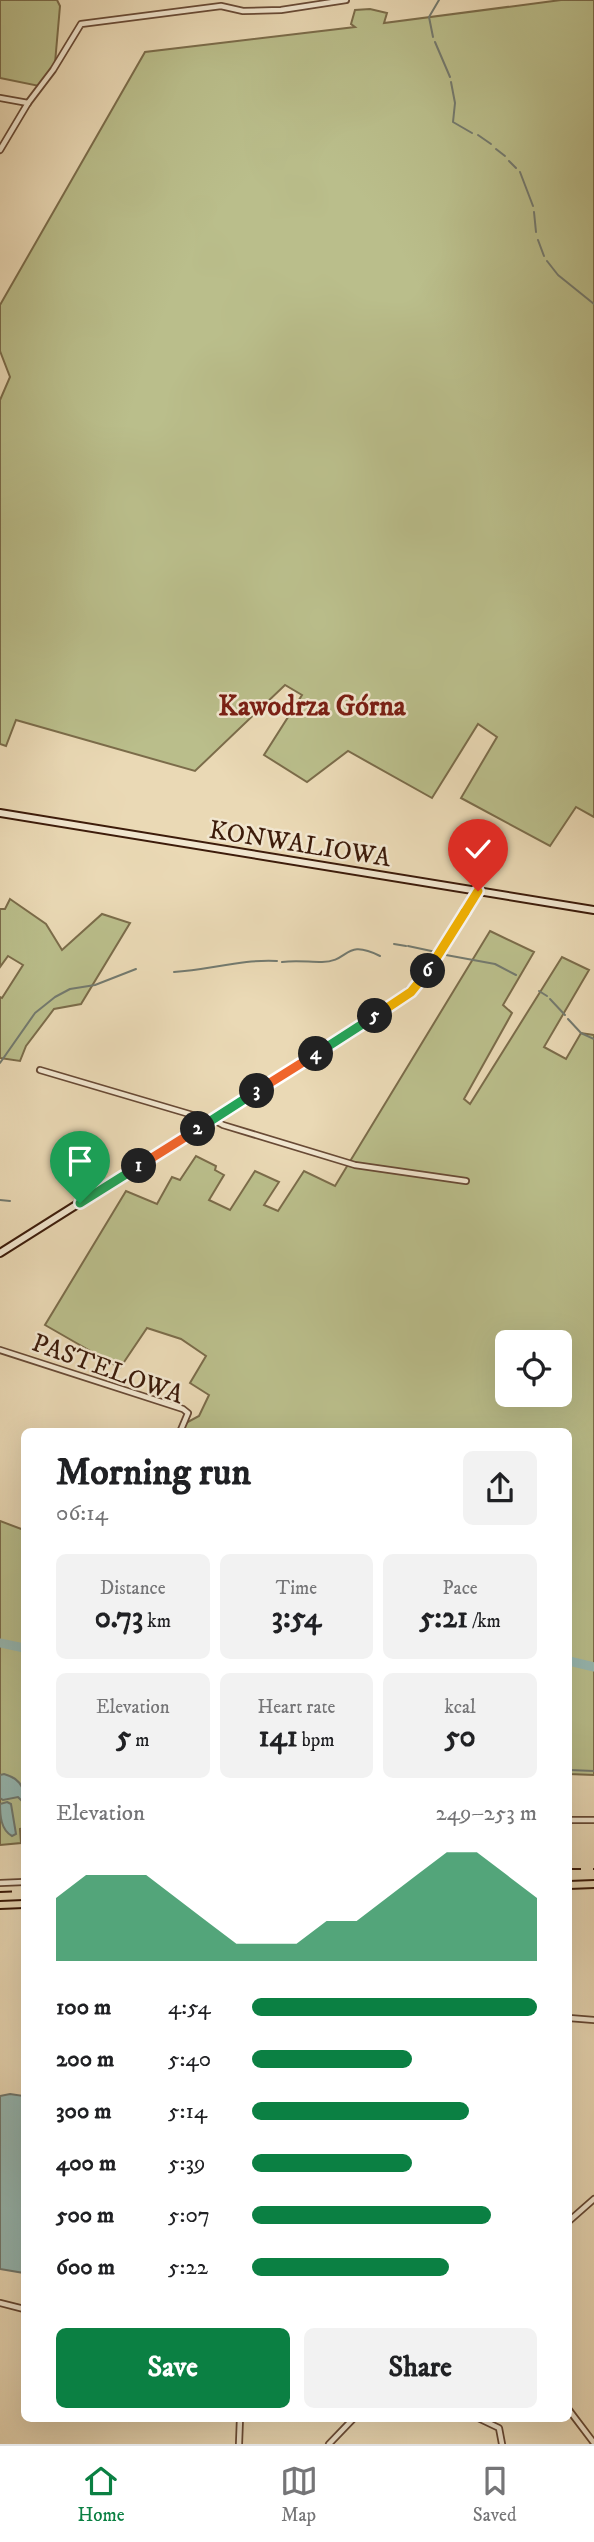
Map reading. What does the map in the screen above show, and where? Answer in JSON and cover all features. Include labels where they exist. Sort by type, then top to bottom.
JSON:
[{"type":"main road","points":[[572,1885],[594,1884]]},
{"type":"main road","points":[[0,1905],[21,1904]]},
{"type":"street","points":[[0,150],[28,103],[82,24],[221,6],[243,11],[281,10],[346,0]]},
{"type":"street","points":[[0,99],[28,103]]},
{"type":"street","name":"KONWALIOWA","points":[[0,813],[594,910]]},
{"type":"street","points":[[0,1253],[411,992],[427,972],[478,891]]},
{"type":"street","points":[[40,1070],[355,1166],[466,1181]]},
{"type":"street","name":"PASTELOWA","points":[[0,1350],[183,1409],[188,1413],[182,1428]]},
{"type":"street","points":[[572,1819],[594,1820]]},
{"type":"street","points":[[0,1883],[21,1882]]},
{"type":"street","points":[[572,2018],[594,2020]]},
{"type":"street","points":[[572,2218],[594,2199]]},
{"type":"street","points":[[0,2303],[21,2308]]},
{"type":"street","points":[[572,2414],[594,2443]]},
{"type":"street","points":[[239,2444],[240,2422]]},
{"type":"street","points":[[329,2444],[350,2422]]},
{"type":"street","points":[[486,2422],[499,2428],[502,2444]]},
{"type":"green space","points":[[0,0],[57,0],[60,6],[55,63],[53,70],[39,86],[0,78]]},
{"type":"green space","points":[[561,0],[594,0],[594,817],[576,807],[550,846],[461,798],[497,737],[478,724],[432,798],[348,751],[307,782],[264,755],[302,695],[285,685],[195,771],[16,720],[6,746],[0,744],[0,400],[10,377],[0,351],[0,305],[145,52],[355,27],[351,24],[355,10],[370,9],[387,13],[384,23]]},
{"type":"green space","points":[[10,899],[46,924],[62,950],[102,914],[130,923],[81,1004],[54,1009],[26,1046],[20,1061],[0,1058],[0,997],[2,998],[23,965],[8,956],[0,967],[0,909],[5,909]]},
{"type":"green space","points":[[490,931],[534,952],[503,1005],[512,1013],[464,1099],[470,1104],[562,957],[589,970],[544,1047],[566,1059],[581,1033],[594,1035],[594,1775],[572,1774],[572,1428],[182,1428],[199,1416],[209,1395],[190,1383],[206,1356],[181,1339],[147,1328],[120,1368],[45,1325],[126,1191],[157,1204],[172,1177],[180,1180],[196,1156],[216,1166],[215,1170],[224,1175],[209,1200],[230,1210],[255,1171],[279,1182],[264,1205],[278,1211],[304,1171],[335,1186]]},
{"type":"green space","points":[[0,1521],[21,1529],[21,1843],[0,1845]]},
{"type":"water","points":[[4,1774],[19,1783],[21,1800],[18,1797],[3,1800],[0,1798],[0,1775]]},
{"type":"water","points":[[0,1804],[11,1804],[16,1834],[12,1836],[5,1830],[1,1818]]},
{"type":"water","points":[[0,2096],[21,2096],[21,2272],[0,2269]]},
{"type":"waterway","points":[[433,37],[429,17],[439,0]]},
{"type":"waterway","points":[[435,42],[450,77]]},
{"type":"waterway","points":[[451,82],[455,103],[453,122],[472,133]]},
{"type":"waterway","points":[[478,135],[491,144]]},
{"type":"waterway","points":[[496,149],[505,156]]},
{"type":"waterway","points":[[509,161],[516,168]]},
{"type":"waterway","points":[[520,172],[533,206]]},
{"type":"waterway","points":[[534,212],[536,232]]},
{"type":"waterway","points":[[538,240],[544,256]]},
{"type":"waterway","points":[[547,261],[558,275],[594,304]]},
{"type":"waterway","points":[[394,944],[406,946]]},
{"type":"waterway","points":[[408,946],[436,952]]},
{"type":"waterway","points":[[282,962],[331,961],[360,949],[380,956]]},
{"type":"waterway","points":[[446,955],[495,964],[516,975]]},
{"type":"waterway","points":[[174,972],[277,961]]},
{"type":"waterway","points":[[0,1063],[35,1013],[55,997],[70,989],[95,985],[136,969]]},
{"type":"waterway","points":[[539,991],[547,996]]},
{"type":"waterway","points":[[550,999],[565,1015]]},
{"type":"waterway","points":[[568,1019],[581,1033],[594,1039]]},
{"type":"waterway","points":[[0,1200],[10,1201]]},
{"type":"waterway","points":[[0,1643],[21,1647]]},
{"type":"waterway","points":[[572,1662],[594,1667]]},
{"type":"waterway","points":[[572,1770],[594,1771]]},
{"type":"railway","points":[[572,1869],[594,1869]]},
{"type":"railway","points":[[0,1892],[21,1891]]},
{"type":"district","name":"Kawodrza Górna","points":[[312,705]]},
{"type":"route","points":[[80,1203],[401,1000],[427,972],[478,891]]}]
